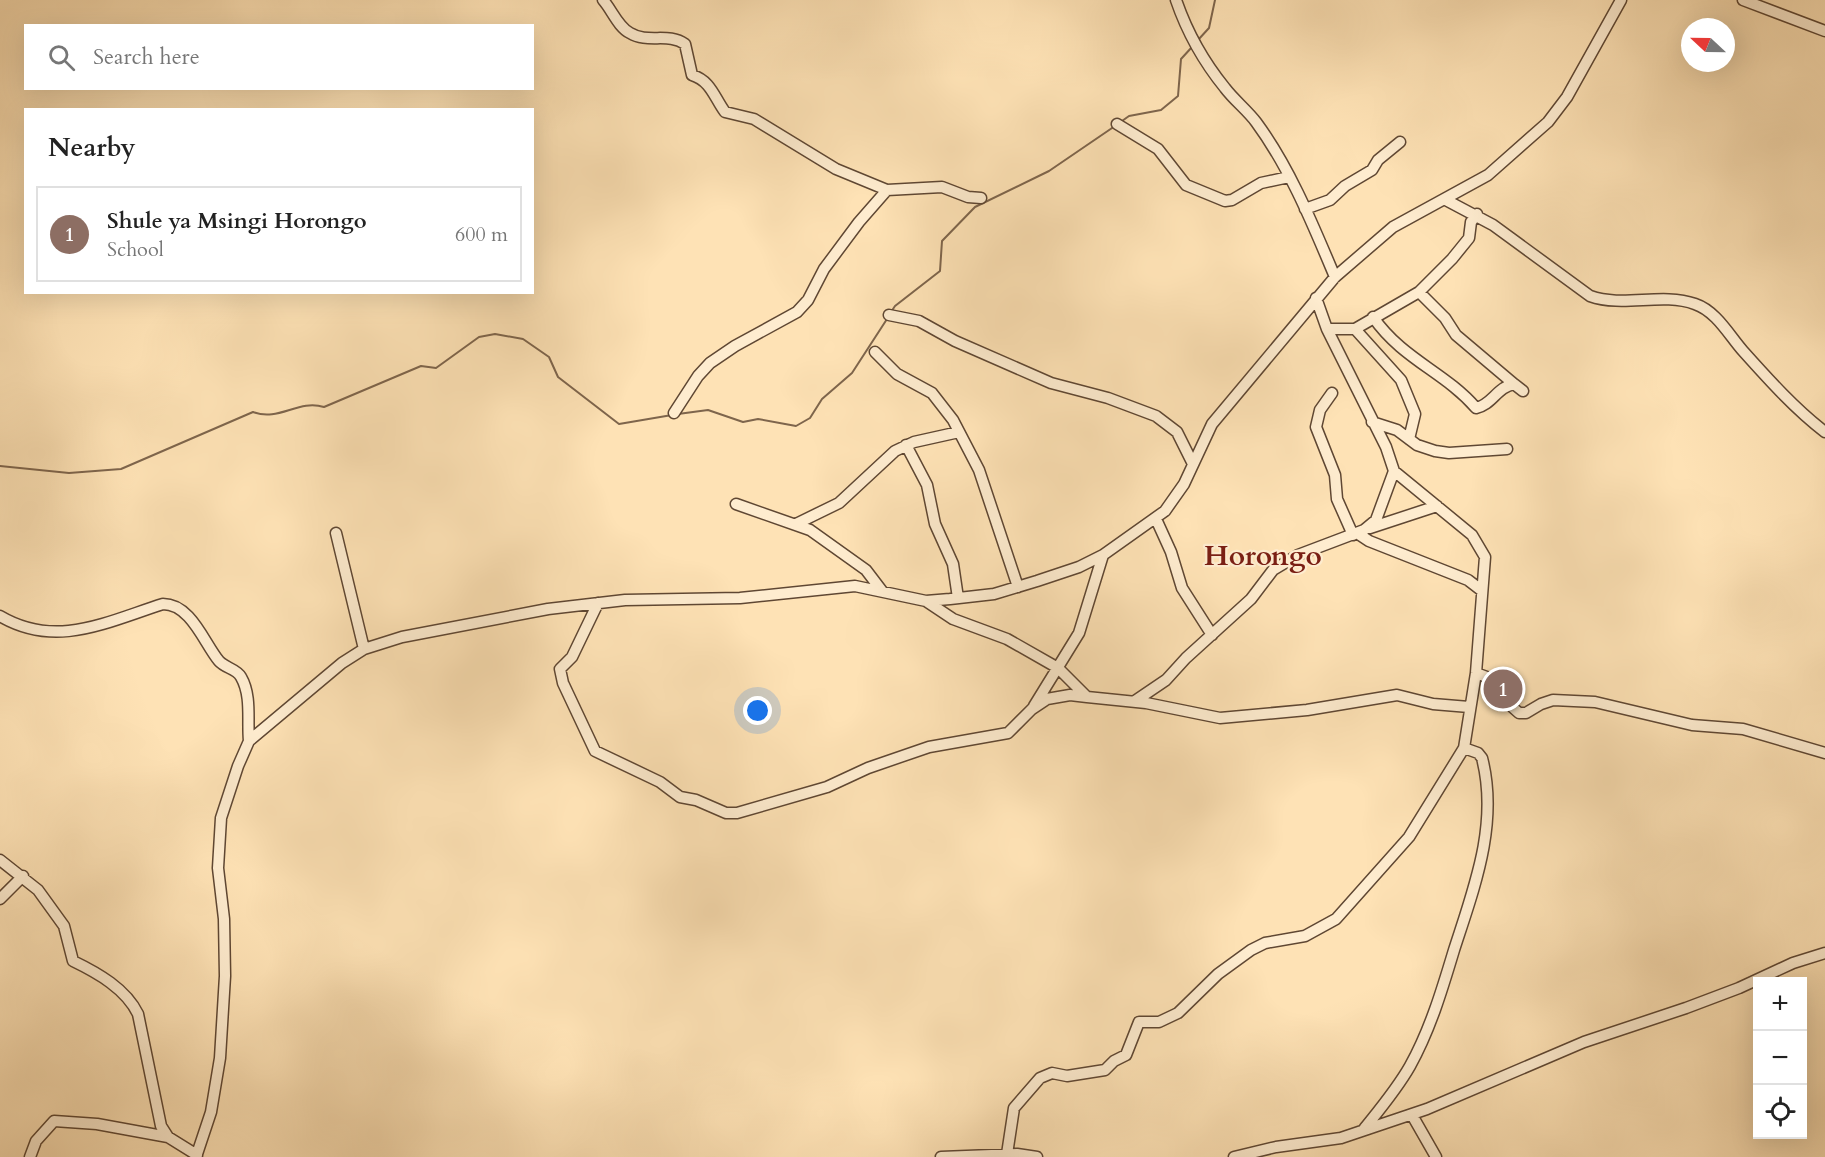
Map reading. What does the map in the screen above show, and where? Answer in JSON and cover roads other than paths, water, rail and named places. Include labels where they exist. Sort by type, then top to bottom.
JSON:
[{"type":"street","points":[[603,0],[623,28],[632,35],[643,38],[675,37],[685,44],[692,75],[702,78],[726,112],[754,119],[836,169],[887,190],[942,187],[968,197],[981,198]]},
{"type":"street","points":[[1176,0],[1190,36],[1205,61],[1255,121],[1288,177],[1305,209],[1335,278]]},
{"type":"street","points":[[249,741],[342,663],[364,649],[439,629],[598,603],[740,598],[855,586],[926,601],[994,594],[1079,567],[1103,555],[1156,519],[1173,502],[1212,424],[1335,278],[1394,227],[1488,175],[1548,122],[1567,97],[1622,0]]},
{"type":"street","points":[[1743,0],[1824,28]]},
{"type":"street","points":[[1117,124],[1158,149],[1186,185],[1225,201],[1232,200],[1261,183],[1288,177]]},
{"type":"street","points":[[1305,209],[1330,200],[1345,186],[1372,170],[1378,160],[1400,142]]},
{"type":"street","points":[[674,413],[698,376],[710,363],[735,346],[798,312],[808,300],[825,268],[887,190]]},
{"type":"street","points":[[1444,199],[1477,214],[1590,296],[1605,301],[1679,299],[1697,305],[1715,318],[1765,376],[1825,432]]},
{"type":"street","points":[[1327,329],[1355,329],[1419,292],[1469,238],[1471,222],[1477,214]]},
{"type":"street","points":[[1373,317],[1404,352],[1459,390],[1476,408],[1486,404],[1503,387],[1518,388],[1456,335],[1445,318],[1419,292]]},
{"type":"street","points":[[1007,1154],[1014,1108],[1044,1076],[1052,1073],[1068,1076],[1105,1070],[1114,1061],[1126,1055],[1139,1022],[1159,1022],[1178,1013],[1218,974],[1264,943],[1317,931],[1346,911],[1409,837],[1464,748],[1476,674],[1483,604],[1481,590],[1486,562],[1484,552],[1472,535],[1394,471],[1386,447],[1327,329],[1316,298]]},
{"type":"street","points":[[889,315],[919,321],[955,341],[1051,382],[1108,398],[1156,416],[1177,432],[1193,464]]},
{"type":"street","points":[[1355,329],[1401,380],[1415,414],[1409,439]]},
{"type":"street","points":[[875,352],[897,374],[932,393],[953,420],[979,470],[1018,587]]},
{"type":"street","points":[[1332,393],[1320,410],[1316,427],[1335,475],[1337,499],[1358,533],[1369,541],[1468,580],[1481,590]]},
{"type":"street","points":[[1372,422],[1397,430],[1420,446],[1449,453],[1507,449]]},
{"type":"street","points":[[796,524],[839,503],[885,457],[906,445],[959,432]]},
{"type":"street","points":[[906,445],[927,485],[935,524],[953,564],[958,598]]},
{"type":"street","points":[[1358,533],[1380,514],[1394,471]]},
{"type":"street","points":[[736,504],[810,530],[866,570],[882,591]]},
{"type":"street","points":[[1135,701],[1166,680],[1251,599],[1273,570],[1286,560],[1437,506]]},
{"type":"street","points":[[1156,519],[1171,552],[1182,588],[1212,635]]},
{"type":"street","points":[[336,533],[364,649]]},
{"type":"street","points":[[598,603],[572,657],[560,669],[563,683],[592,747],[605,758],[660,782],[680,797],[696,800],[726,813],[737,813],[827,787],[868,768],[930,747],[1008,733],[1032,709],[1079,633],[1103,555]]},
{"type":"street","points":[[926,601],[953,619],[1007,639],[1058,668],[1087,697]]},
{"type":"street","points":[[0,616],[30,631],[64,633],[163,604],[173,606],[185,614],[220,663],[241,676],[248,696],[249,741],[221,818],[218,868],[224,919],[225,976],[220,1058],[211,1112],[197,1156],[168,1137],[97,1124],[54,1121],[36,1141],[30,1157]]},
{"type":"street","points":[[1476,674],[1508,685],[1512,693],[1509,705],[1519,713],[1526,713],[1540,704],[1553,700],[1595,702],[1692,725],[1743,729],[1825,753]]},
{"type":"street","points":[[1032,709],[1056,697],[1087,697],[1110,701],[1135,701],[1220,718],[1307,710],[1397,694],[1433,704],[1469,707]]},
{"type":"street","points":[[1364,1129],[1394,1092],[1425,1037],[1474,891],[1486,838],[1487,804],[1482,758],[1478,753],[1464,748]]},
{"type":"street","points":[[0,860],[38,890],[64,926],[73,961],[125,994],[132,1002],[138,1014],[158,1119],[168,1137]]},
{"type":"street","points":[[0,899],[23,876]]},
{"type":"street","points":[[1234,1157],[1276,1147],[1341,1138],[1412,1115],[1584,1042],[1686,1008],[1739,988],[1793,963],[1825,953]]},
{"type":"street","points":[[1412,1115],[1436,1157]]},
{"type":"street","points":[[941,1157],[1007,1154],[1037,1157]]},
{"type":"waterway","points":[[1198,40],[1209,28],[1215,0]]},
{"type":"waterway","points":[[1122,121],[1129,116],[1161,110],[1178,96],[1181,59],[1192,47]]},
{"type":"waterway","points":[[891,312],[895,306],[940,271],[942,241],[975,207],[1049,171],[1115,126]]},
{"type":"waterway","points":[[678,414],[708,410],[743,422],[758,419],[796,426],[810,418],[822,399],[852,373],[887,319]]},
{"type":"waterway","points":[[0,466],[69,473],[121,469],[253,412],[271,414],[306,406],[324,407],[421,366],[436,368],[479,337],[495,334],[523,339],[549,357],[558,377],[619,424],[672,415]]},
{"type":"place","name":"Shule ya Msingi Horongo","points":[[1503,689]]},
{"type":"district","name":"Horongo","points":[[1263,556]]}]
